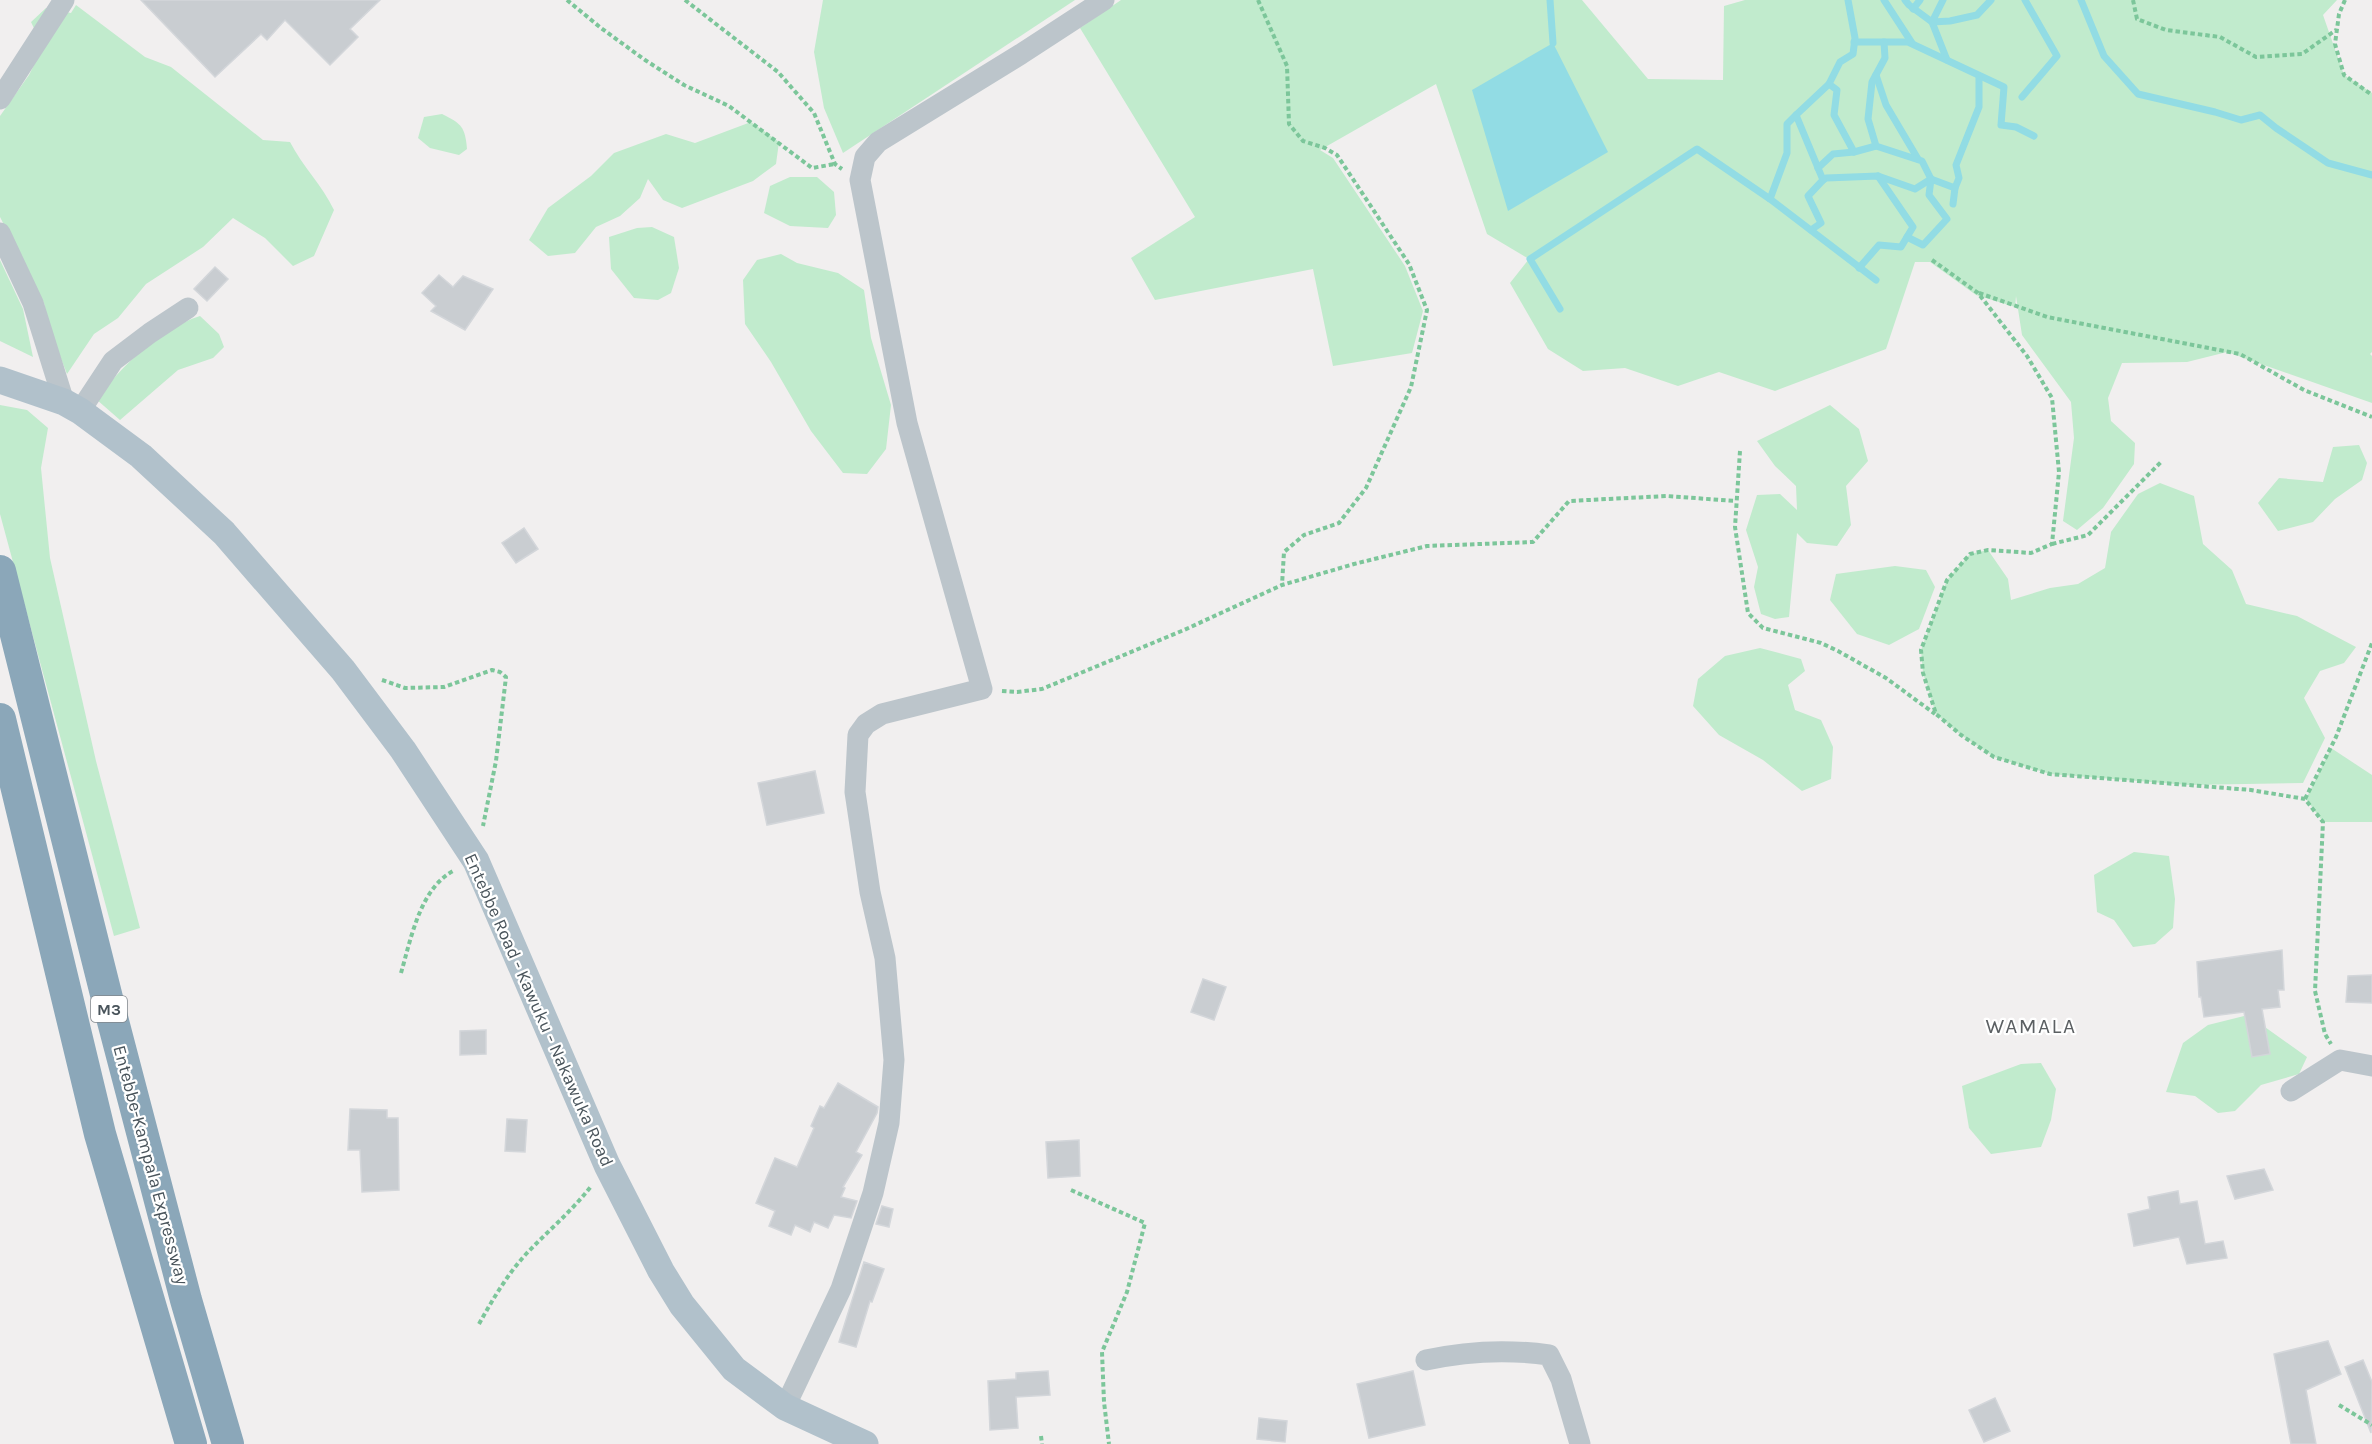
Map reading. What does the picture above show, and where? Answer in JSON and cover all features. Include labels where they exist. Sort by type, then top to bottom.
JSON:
[{"type":"highway","name":"Entebbe-Kampala Expressway","points":[[0,571],[109,1006],[186,1300],[228,1444]]},
{"type":"highway","name":"Entebbe-Kampala Expressway","points":[[0,719],[100,1134],[191,1444]]},
{"type":"main road","name":"Entebbe Road - Kawuku - Nakawuka Road","points":[[0,380],[72,406],[141,456],[224,533],[343,670],[403,750],[476,861],[607,1165],[661,1271],[682,1305],[734,1369],[785,1407],[844,1441]]},
{"type":"street","points":[[0,99],[64,0]]},
{"type":"street","points":[[785,1407],[841,1289],[873,1193],[889,1123],[894,1060],[885,958],[870,892],[855,792],[858,735],[866,724],[882,714],[982,689],[907,423],[860,180],[865,158],[878,142],[1104,0]]},
{"type":"street","points":[[0,233],[33,303],[72,406],[114,361],[150,333],[188,308]]},
{"type":"street","points":[[2292,1091],[2340,1060],[2372,1066]]},
{"type":"street","points":[[1426,1360],[1462,1352],[1524,1351],[1549,1355],[1561,1379],[1580,1444]]},
{"type":"path","points":[[567,0],[645,60],[684,85],[729,106],[812,168],[835,164]]},
{"type":"path","points":[[685,0],[778,72],[814,112],[835,164],[860,180]]},
{"type":"path","points":[[1258,0],[1287,66],[1288,124],[1303,141],[1325,148],[1337,155],[1409,264],[1427,310],[1411,387],[1366,488],[1339,523],[1304,535],[1284,552],[1282,585]]},
{"type":"path","points":[[2133,0],[2137,19],[2166,30],[2220,37],[2256,57],[2302,54],[2336,30]]},
{"type":"path","points":[[2345,0],[2336,30],[2335,44],[2344,75],[2372,95]]},
{"type":"path","points":[[1932,260],[1978,293],[2027,356],[2052,398],[2059,472],[2052,544]]},
{"type":"path","points":[[1978,293],[2047,317],[2240,354],[2304,390],[2372,417]]},
{"type":"path","points":[[1740,451],[1735,526],[1739,562],[1748,613],[1763,628],[1821,643],[1838,651],[1886,678],[1961,735],[1994,756],[2050,774],[2251,790],[2305,799],[2323,822],[2315,991],[2325,1034],[2340,1060]]},
{"type":"path","points":[[1936,714],[1923,673],[1921,650],[1947,580],[1970,554],[1988,550],[2031,553],[2052,544],[2088,535],[2162,461]]},
{"type":"path","points":[[982,689],[1017,692],[1042,689],[1184,630],[1282,585],[1354,564],[1427,546],[1533,542],[1569,501],[1667,496],[1736,501]]},
{"type":"path","points":[[2305,799],[2336,737],[2372,642]]},
{"type":"path","points":[[343,670],[378,678],[405,688],[444,687],[492,670],[506,677],[496,761],[476,861],[446,874],[419,909],[401,973]]},
{"type":"path","points":[[478,1324],[503,1283],[527,1254],[579,1202],[607,1165]]},
{"type":"path","points":[[1071,1191],[1145,1224],[1127,1292],[1102,1353],[1109,1444]]},
{"type":"path","points":[[2339,1405],[2372,1425]]},
{"type":"path","points":[[1041,1436],[1042,1444]]},
{"type":"green space","points":[[823,0],[1075,0],[843,153],[824,108],[814,52]]},
{"type":"green space","points":[[1121,0],[1582,0],[1648,79],[1723,80],[1724,6],[1745,0],[2337,0],[2323,15],[2344,75],[2372,93],[2372,352],[2370,354],[2372,356],[2372,403],[2227,352],[2187,362],[2122,363],[2108,398],[2111,421],[2135,443],[2134,464],[2103,508],[2077,530],[2063,521],[2074,438],[2071,402],[2022,335],[2016,296],[2015,307],[1976,295],[1930,262],[1915,262],[1886,349],[1775,391],[1719,372],[1678,386],[1625,368],[1583,371],[1548,349],[1510,283],[1529,259],[1487,234],[1436,84],[1320,150],[1333,158],[1405,266],[1423,311],[1412,353],[1333,366],[1313,269],[1155,300],[1131,258],[1195,217],[1080,28]],"holes":[[[1553,44],[1556,181],[1508,210]]]},
{"type":"green space","points":[[76,5],[145,57],[171,67],[263,140],[290,142],[334,210],[314,256],[293,266],[265,238],[233,218],[203,247],[146,284],[118,318],[94,334],[67,374],[49,328],[44,303],[0,217],[0,116],[29,75],[43,47],[31,22],[46,8],[71,13]]},
{"type":"green space","points":[[442,114],[458,124],[463,131],[467,149],[459,155],[430,148],[418,138],[424,117]]},
{"type":"green space","points":[[751,122],[779,142],[776,164],[753,181],[682,208],[663,200],[648,179],[640,198],[620,216],[596,227],[575,253],[548,256],[529,240],[548,208],[591,176],[614,153],[666,134],[695,143]]},
{"type":"green space","points":[[790,177],[817,177],[834,192],[836,215],[828,228],[790,226],[764,213],[770,186]]},
{"type":"green space","points":[[652,227],[674,237],[679,268],[671,293],[658,300],[634,298],[611,269],[609,237],[637,228]]},
{"type":"green space","points":[[781,254],[797,263],[838,273],[864,290],[871,338],[891,405],[886,449],[867,474],[843,473],[811,431],[771,362],[745,324],[743,280],[757,260]]},
{"type":"green space","points":[[0,260],[23,309],[33,357],[0,341]]},
{"type":"green space","points":[[200,316],[219,334],[224,347],[213,358],[178,370],[120,420],[96,399],[142,350],[170,330]]},
{"type":"green space","points":[[0,405],[27,410],[48,428],[41,468],[50,558],[96,761],[140,928],[114,936],[0,514]]},
{"type":"green space","points":[[1830,405],[1859,429],[1868,461],[1846,486],[1851,525],[1837,546],[1807,543],[1797,533],[1789,617],[1775,619],[1761,614],[1754,587],[1758,567],[1746,530],[1757,495],[1780,494],[1797,510],[1796,486],[1775,466],[1757,441]]},
{"type":"green space","points":[[2359,445],[2367,463],[2362,480],[2335,499],[2313,522],[2278,531],[2258,503],[2279,478],[2323,482],[2333,447]]},
{"type":"green space","points":[[2160,483],[2194,496],[2203,544],[2232,570],[2246,604],[2297,616],[2356,647],[2344,663],[2320,671],[2304,698],[2325,738],[2303,783],[2188,785],[2050,774],[1994,757],[1961,735],[1936,714],[1923,673],[1921,650],[1947,580],[1970,554],[1988,550],[2008,579],[2011,600],[2050,588],[2078,584],[2105,568],[2111,532],[2138,494]]},
{"type":"green space","points":[[1895,566],[1926,570],[1935,587],[1919,629],[1889,645],[1857,634],[1830,600],[1836,574]]},
{"type":"green space","points":[[1760,648],[1801,659],[1805,671],[1788,685],[1795,710],[1821,720],[1833,747],[1831,779],[1802,791],[1763,760],[1719,735],[1693,706],[1698,679],[1725,656]]},
{"type":"green space","points":[[2331,748],[2372,775],[2372,822],[2323,822],[2306,799]]},
{"type":"green space","points":[[2134,852],[2169,856],[2175,899],[2173,928],[2155,944],[2133,947],[2114,920],[2097,912],[2094,875]]},
{"type":"green space","points":[[2248,1015],[2307,1057],[2299,1074],[2261,1085],[2235,1111],[2218,1113],[2195,1096],[2166,1092],[2183,1043],[2208,1025]]},
{"type":"green space","points":[[2041,1063],[2056,1089],[2051,1120],[2041,1147],[1991,1154],[1969,1128],[1962,1086],[2021,1064]]},
{"type":"water","points":[[1553,43],[1608,152],[1508,211],[1472,90]]},
{"type":"building","points":[[141,0],[380,0],[350,29],[358,37],[330,65],[285,20],[267,40],[261,34],[215,77]]},
{"type":"building","points":[[215,267],[228,279],[207,301],[194,289]]},
{"type":"building","points":[[439,275],[453,287],[463,276],[493,289],[465,330],[431,311],[436,306],[422,293]]},
{"type":"building","points":[[524,528],[538,549],[516,563],[502,543]]},
{"type":"building","points":[[815,771],[824,813],[767,825],[758,783]]},
{"type":"building","points":[[2282,950],[2284,990],[2278,990],[2280,1007],[2262,1009],[2270,1054],[2252,1057],[2244,1012],[2204,1017],[2201,997],[2199,997],[2197,962]]},
{"type":"building","points":[[2372,975],[2372,1003],[2346,1002],[2348,976]]},
{"type":"building","points":[[1203,979],[1226,987],[1214,1020],[1191,1012]]},
{"type":"building","points":[[486,1030],[486,1054],[460,1055],[460,1031]]},
{"type":"building","points":[[838,1083],[878,1107],[856,1152],[862,1155],[843,1187],[845,1188],[841,1197],[857,1201],[851,1218],[834,1215],[828,1228],[814,1222],[810,1232],[795,1225],[791,1235],[769,1226],[775,1211],[756,1203],[775,1158],[797,1167],[814,1128],[811,1126],[820,1106],[824,1108]]},
{"type":"building","points":[[350,1109],[387,1110],[387,1118],[398,1118],[399,1190],[362,1192],[360,1150],[348,1150]]},
{"type":"building","points":[[507,1119],[527,1120],[525,1152],[505,1151]]},
{"type":"building","points":[[1079,1140],[1080,1176],[1048,1178],[1046,1142]]},
{"type":"building","points":[[2264,1169],[2273,1190],[2235,1199],[2227,1176]]},
{"type":"building","points":[[2178,1191],[2180,1204],[2197,1201],[2205,1244],[2223,1241],[2227,1258],[2187,1264],[2179,1237],[2134,1246],[2128,1214],[2150,1209],[2148,1197]]},
{"type":"building","points":[[882,1206],[893,1209],[889,1227],[876,1224]]},
{"type":"building","points":[[864,1262],[884,1269],[872,1302],[870,1301],[856,1347],[839,1342]]},
{"type":"building","points":[[2328,1341],[2341,1374],[2306,1390],[2316,1444],[2291,1444],[2274,1354]]},
{"type":"building","points":[[2363,1360],[2372,1382],[2371,1433],[2345,1367]]},
{"type":"building","points":[[1048,1371],[1050,1395],[1016,1397],[1018,1428],[990,1430],[988,1381],[1016,1379],[1016,1373]]},
{"type":"building","points":[[1413,1371],[1425,1425],[1369,1438],[1357,1384]]},
{"type":"building","points":[[1995,1398],[2010,1431],[1984,1442],[1969,1410]]},
{"type":"building","points":[[1259,1418],[1287,1421],[1285,1442],[1257,1439]]},
{"type":"waterway","points":[[1550,0],[1553,43]]},
{"type":"waterway","points":[[1848,0],[1855,38],[1853,54],[1840,62],[1829,84],[1837,90],[1834,115],[1854,152]]},
{"type":"waterway","points":[[1884,0],[1912,43]]},
{"type":"waterway","points":[[1905,0],[1932,22],[1947,60]]},
{"type":"waterway","points":[[1913,9],[1920,0]]},
{"type":"waterway","points":[[1943,0],[1932,22],[1977,15],[1991,0]]},
{"type":"waterway","points":[[2022,97],[2057,56],[2025,0]]},
{"type":"waterway","points":[[2081,0],[2104,56],[2138,94],[2241,120],[2260,115],[2328,163],[2372,175]]},
{"type":"waterway","points":[[1854,42],[1908,42],[2004,87],[2001,125],[2016,127],[2034,136]]},
{"type":"waterway","points":[[1818,168],[1833,154],[1854,152],[1876,146],[1868,119],[1872,82],[1885,58],[1884,42]]},
{"type":"waterway","points":[[1876,75],[1886,105],[1918,159]]},
{"type":"waterway","points":[[1953,204],[1959,178],[1956,165],[1979,107],[1979,78]]},
{"type":"waterway","points":[[1811,230],[1821,223],[1808,196],[1823,180],[1796,115],[1829,84]]},
{"type":"waterway","points":[[1770,199],[1787,153],[1787,124],[1796,115]]},
{"type":"waterway","points":[[1876,146],[1922,161],[1931,179],[1955,188]]},
{"type":"waterway","points":[[1560,309],[1530,259],[1697,149],[1770,199],[1876,280]]},
{"type":"waterway","points":[[1823,180],[1878,176],[1915,189],[1931,179]]},
{"type":"waterway","points":[[1859,268],[1879,245],[1901,247],[1913,227],[1878,176]]},
{"type":"waterway","points":[[1907,237],[1923,245],[1947,219],[1929,195],[1931,179]]},
{"type":"district","name":"WAMALA","points":[[2031,1026]]}]
